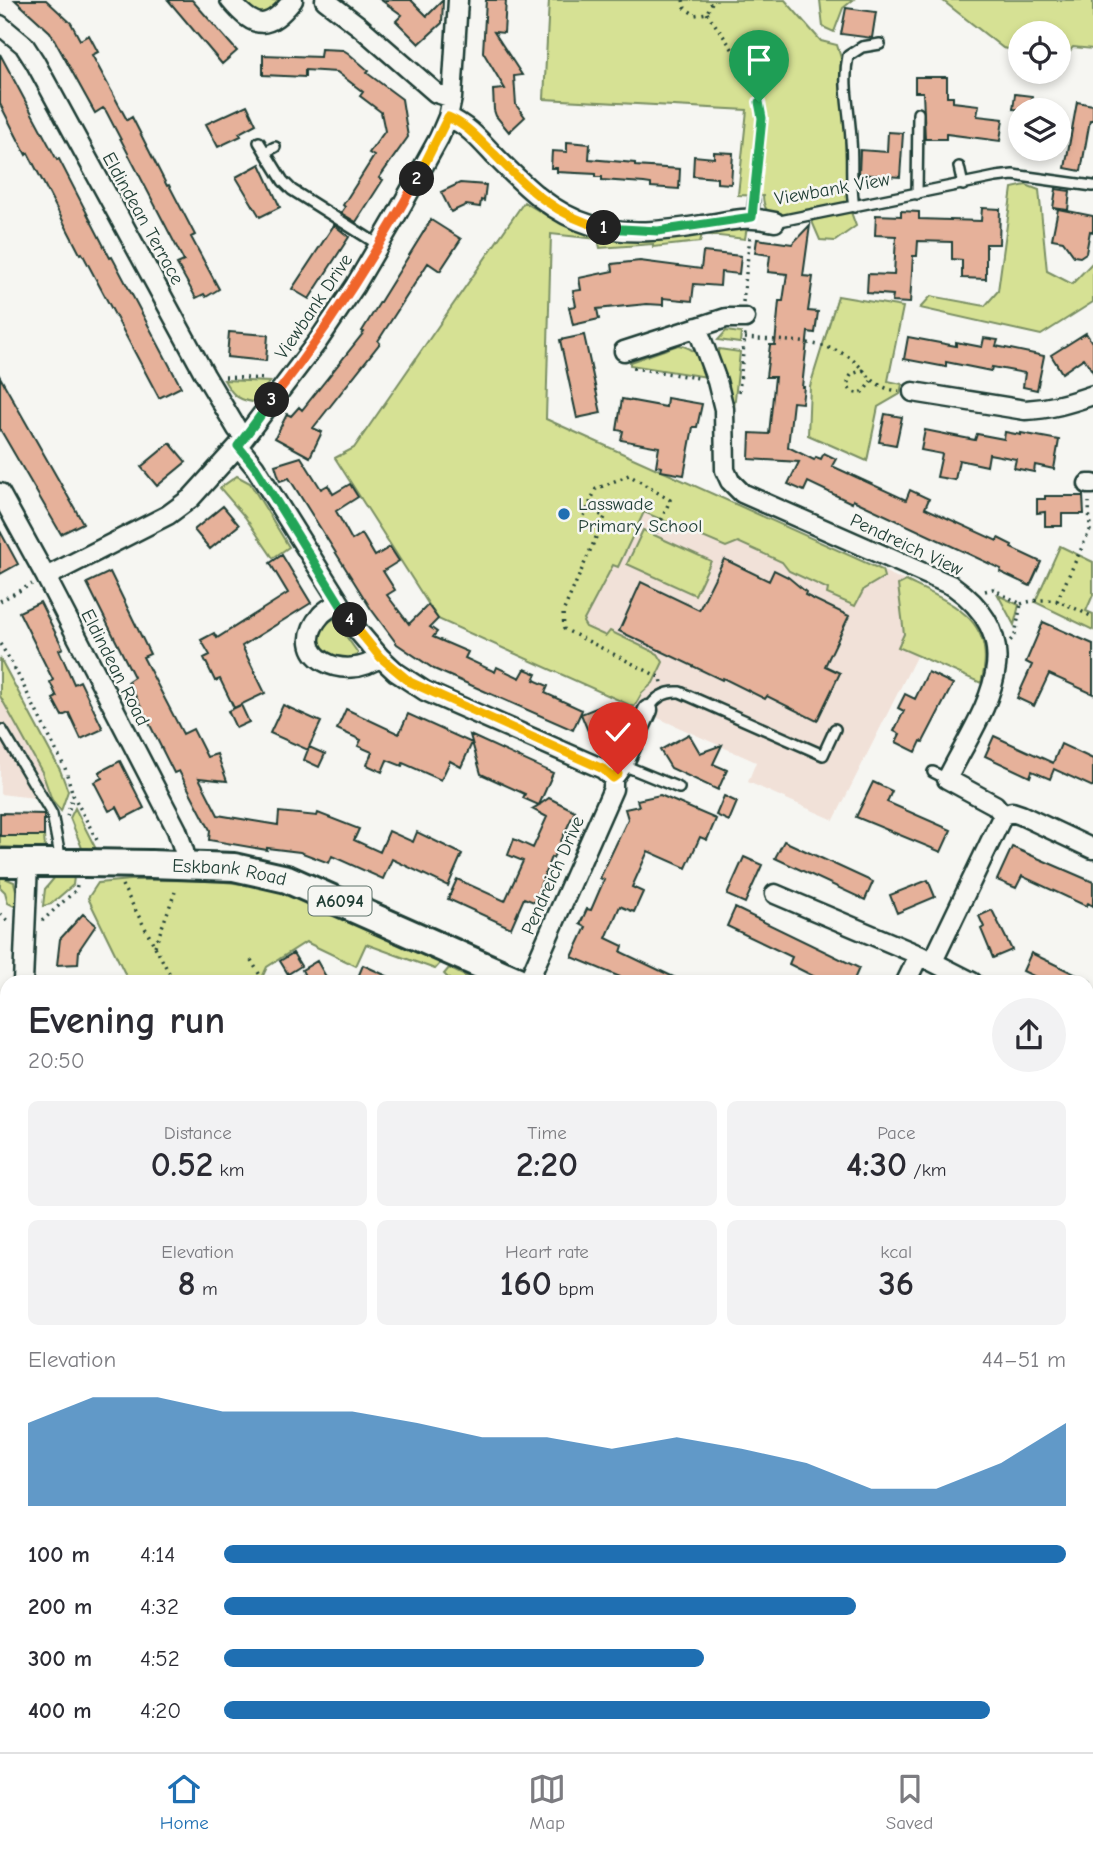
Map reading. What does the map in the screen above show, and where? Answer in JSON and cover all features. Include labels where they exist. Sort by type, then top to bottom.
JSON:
[{"type":"main road","name":"Eskbank Road","points":[[82,858],[234,867],[287,879],[504,975]]},
{"type":"main road","name":"A6094","points":[[0,863],[82,858]]},
{"type":"street","points":[[230,0],[244,17],[257,23],[269,22],[280,16],[293,0]]},
{"type":"street","points":[[325,0],[436,93],[452,97]]},
{"type":"street","name":"Viewbank Drive","points":[[46,577],[168,515],[191,498],[241,441],[288,380],[355,286],[429,158],[448,117],[452,97],[458,0]]},
{"type":"street","name":"Eldindean Terrace","points":[[0,25],[24,46],[35,62],[237,429],[255,467],[357,630],[380,657],[425,691],[603,769],[618,771]]},
{"type":"street","name":"Viewbank View","points":[[448,117],[465,125],[546,204],[590,225],[612,230],[658,231],[753,208],[775,222]]},
{"type":"street","points":[[624,351],[726,317],[745,318]]},
{"type":"street","name":"Pendreich View","points":[[697,327],[717,381],[724,409],[725,470],[730,481],[742,493],[953,586],[966,595],[985,619],[997,657],[994,686],[940,776],[995,805],[1003,815]]},
{"type":"street","points":[[913,392],[1026,410],[1043,410],[1093,395]]},
{"type":"street","name":"Eldindean Road","points":[[0,493],[177,830],[185,864]]},
{"type":"street","points":[[338,602],[322,614],[315,624],[311,636],[312,648],[318,659],[327,665],[341,668],[370,665],[380,657]]},
{"type":"street","name":"Pendreich Drive","points":[[531,975],[613,789],[618,771],[648,710]]},
{"type":"street","points":[[935,967],[1003,815],[1012,812],[1021,814],[1093,849]]},
{"type":"street","points":[[23,975],[29,863]]},
{"type":"street","points":[[775,894],[955,975]]},
{"type":"lane","points":[[854,207],[846,63],[848,57],[862,47],[880,44]]},
{"type":"lane","points":[[917,194],[918,113]]},
{"type":"lane","points":[[259,142],[283,181],[292,190],[379,245]]},
{"type":"lane","points":[[265,152],[275,146]]},
{"type":"lane","points":[[959,167],[963,185]]},
{"type":"lane","name":"Viewbank View","points":[[775,222],[1013,175],[1093,186]]},
{"type":"lane","points":[[648,710],[657,697],[664,693],[688,695],[824,755],[835,729]]},
{"type":"lane","points":[[2,730],[52,814],[82,858]]},
{"type":"lane","points":[[618,771],[679,788]]},
{"type":"path","points":[[683,0],[689,13],[701,15],[711,8],[713,0]]},
{"type":"path","points":[[706,13],[751,82],[759,102],[762,118],[753,208]]},
{"type":"path","points":[[745,338],[824,346],[855,360],[871,381],[886,389],[913,392]]},
{"type":"path","points":[[624,351],[628,367],[717,381]]},
{"type":"path","points":[[864,370],[852,374],[849,378],[851,391],[861,393],[871,381]]},
{"type":"path","points":[[205,375],[288,380]]},
{"type":"path","points":[[584,516],[596,489],[629,475],[670,500],[655,535]]},
{"type":"path","points":[[1057,601],[1090,530],[1091,484]]},
{"type":"path","points":[[587,508],[605,517],[563,612],[564,629],[661,678],[664,693]]},
{"type":"path","points":[[0,601],[46,577]]},
{"type":"path","points":[[966,595],[993,589],[1021,604],[1039,598],[1057,601],[1093,617]]},
{"type":"path","points":[[997,657],[1015,635],[1021,604]]},
{"type":"path","points":[[0,644],[65,768],[73,795],[82,858]]},
{"type":"path","points":[[119,879],[170,975]]},
{"type":"path","points":[[155,946],[174,892]]},
{"type":"path","points":[[251,960],[260,975]]},
{"type":"shaded area","name":"Lasswade Primary School","points":[[524,202],[551,218],[546,419],[945,599],[834,820],[748,782],[756,762],[438,619],[335,458],[354,448]]},
{"type":"shaded area","points":[[0,695],[42,772],[52,800],[0,794]]},
{"type":"green space","points":[[235,0],[285,0],[283,4],[257,18]]},
{"type":"green space","points":[[549,0],[785,0],[821,41],[837,45],[844,68],[847,201],[856,226],[835,241],[820,240],[808,212],[786,216],[773,215],[764,205],[763,196],[738,195],[747,110],[544,99]]},
{"type":"green space","points":[[820,0],[853,0],[843,8],[834,32],[823,27]]},
{"type":"green space","points":[[942,0],[1093,0],[1093,49],[1073,47],[1071,49],[1071,21],[1008,21],[1008,49],[1003,48]]},
{"type":"green space","points":[[1026,185],[1039,190],[1047,271],[1072,284],[1093,262],[1093,302],[1041,335],[920,308],[931,296],[985,306],[998,291],[1012,188]]},
{"type":"green space","name":"Lasswade Primary School","points":[[524,202],[551,218],[589,232],[747,226],[745,239],[702,234],[700,242],[653,247],[653,244],[600,248],[598,239],[551,234],[546,419],[882,570],[884,577],[864,589],[855,606],[827,594],[828,589],[789,571],[782,562],[738,542],[726,547],[644,512],[618,567],[613,565],[583,622],[586,627],[606,636],[610,631],[658,654],[663,662],[653,683],[642,693],[634,707],[438,619],[335,458],[354,448]]},
{"type":"green space","points":[[838,296],[903,307],[888,381],[902,384],[900,394],[878,407],[867,461],[808,435],[810,386]]},
{"type":"green space","points":[[726,331],[741,333],[740,343],[718,340]]},
{"type":"green space","points":[[678,345],[694,352],[707,377],[630,365],[630,362]]},
{"type":"green space","points":[[719,349],[740,352],[733,418],[717,353]]},
{"type":"green space","points":[[224,380],[270,382],[252,402],[235,395]]},
{"type":"green space","points":[[237,476],[250,483],[289,547],[273,558],[245,517],[220,488]]},
{"type":"green space","points":[[643,530],[711,561],[695,595],[627,564]]},
{"type":"green space","points":[[1060,546],[1093,562],[1093,595],[1086,611],[1093,614],[1093,630],[1035,602]]},
{"type":"green space","points":[[906,581],[955,606],[977,629],[983,644],[985,661],[981,683],[898,647],[904,634],[898,585]]},
{"type":"green space","points":[[998,595],[1019,605],[1014,625]]},
{"type":"green space","points":[[329,618],[333,618],[358,653],[353,661],[330,655],[319,643],[317,637]]},
{"type":"green space","points":[[0,658],[60,770],[68,791],[61,811],[52,800],[42,772],[0,696]]},
{"type":"green space","points":[[75,808],[97,851],[82,848],[70,818]]},
{"type":"green space","points":[[0,836],[44,836],[45,849],[0,847]]},
{"type":"green space","points":[[0,876],[14,882],[16,907],[8,903],[5,892],[0,887]]},
{"type":"green space","points":[[55,877],[74,877],[73,885],[51,904],[43,906],[45,889]]},
{"type":"green space","points":[[130,880],[210,881],[270,889],[289,894],[444,959],[435,969],[366,944],[356,966],[306,942],[267,967],[263,975],[126,975],[88,898],[98,883]]},
{"type":"green space","points":[[449,968],[463,975],[445,975]]},
{"type":"building","points":[[15,0],[46,0],[71,23],[80,40],[89,35],[98,52],[92,55],[127,120],[132,117],[167,186],[169,185],[195,235],[191,237],[219,289],[206,297],[204,294],[196,298],[177,264],[184,261],[106,111],[103,108],[95,113],[50,32]]},
{"type":"building","points":[[168,0],[192,0],[237,51],[222,64]]},
{"type":"building","points":[[381,0],[411,0],[427,16],[443,0],[442,23],[419,44],[396,21],[402,15]]},
{"type":"building","points":[[486,0],[506,0],[504,33],[494,32],[522,75],[514,76],[516,105],[525,117],[509,132],[494,110],[493,90],[505,89],[483,52]]},
{"type":"building","points":[[846,8],[876,12],[872,38],[841,34]]},
{"type":"building","points":[[321,49],[343,50],[348,53],[369,71],[367,73],[402,99],[408,137],[379,178],[383,180],[356,222],[341,213],[345,207],[343,205],[374,156],[369,153],[385,131],[381,112],[360,96],[363,92],[337,72],[305,70],[305,77],[263,75],[263,55],[320,57]]},
{"type":"building","points":[[0,54],[181,387],[159,398],[28,153],[26,155],[0,104]]},
{"type":"building","points":[[915,77],[947,77],[947,96],[953,96],[953,102],[979,105],[977,116],[1003,119],[1000,141],[946,134],[946,139],[925,139],[923,92],[915,92]]},
{"type":"building","points":[[1015,94],[1032,96],[1032,98],[1014,98]]},
{"type":"building","points":[[1077,102],[1093,105],[1093,120],[1090,120],[1081,171],[1065,168],[1066,161],[1071,161],[1071,135]]},
{"type":"building","points":[[247,105],[256,124],[239,133],[241,136],[218,147],[206,124]]},
{"type":"building","points":[[888,132],[903,133],[900,177],[859,174],[860,150],[887,152]]},
{"type":"building","points":[[567,142],[590,144],[589,159],[680,169],[679,189],[602,180],[602,177],[596,177],[596,174],[557,172],[557,168],[551,168],[552,151],[567,152]]},
{"type":"building","points":[[714,152],[733,153],[731,184],[717,183],[717,178],[693,176],[694,156],[714,158]]},
{"type":"building","points":[[260,164],[280,207],[260,217],[236,177]]},
{"type":"building","points":[[460,183],[486,185],[484,201],[481,200],[480,207],[466,205],[451,212],[441,192]]},
{"type":"building","points":[[1056,189],[1070,191],[1068,210],[1053,208]]},
{"type":"building","points":[[982,208],[1000,209],[999,244],[986,244],[986,279],[962,278],[962,260],[952,259],[952,242],[918,241],[917,256],[913,256],[910,303],[892,302],[893,295],[867,293],[868,274],[894,275],[896,236],[875,235],[876,215],[901,216],[901,211],[919,212],[919,219],[981,221]]},
{"type":"building","points":[[1058,209],[1093,216],[1093,232],[1090,231],[1086,253],[1080,257],[1074,256],[1063,241],[1052,239]]},
{"type":"building","points":[[431,220],[461,239],[440,271],[428,263],[378,341],[380,343],[313,428],[322,432],[310,457],[275,438],[287,414],[291,416],[299,407],[302,410],[364,332],[362,331]]},
{"type":"building","points":[[334,225],[349,237],[309,299],[292,289]]},
{"type":"building","points":[[810,225],[803,276],[813,277],[808,311],[818,312],[815,333],[808,332],[802,403],[793,402],[788,447],[814,460],[816,457],[821,459],[824,453],[836,459],[832,466],[906,500],[910,490],[929,499],[925,508],[997,541],[998,538],[1012,545],[1011,548],[1041,562],[1030,586],[1000,572],[1001,569],[853,500],[852,503],[808,482],[804,491],[788,484],[799,462],[749,459],[750,433],[769,434],[775,377],[766,377],[770,345],[775,345],[779,301],[783,301],[787,274],[768,272],[770,255],[755,253],[757,239],[792,244]]},
{"type":"building","points":[[703,252],[741,256],[739,274],[721,272],[720,286],[694,284],[692,301],[663,298],[663,305],[597,309],[599,319],[573,325],[569,307],[576,306],[573,291],[581,290],[579,278],[613,271],[612,264],[640,261],[701,269]]},
{"type":"building","points":[[229,332],[268,335],[266,361],[227,357]]},
{"type":"building","points":[[1086,333],[1093,344],[1093,372],[1084,358],[1062,373],[1051,355]]},
{"type":"building","points":[[584,335],[601,413],[577,418],[560,340]]},
{"type":"building","points":[[908,337],[956,346],[956,342],[982,347],[984,338],[998,340],[996,346],[1044,356],[1037,390],[1023,387],[1025,373],[992,367],[991,371],[946,362],[946,367],[904,359]]},
{"type":"building","points":[[0,377],[83,523],[61,534],[0,429]]},
{"type":"building","points":[[667,398],[702,404],[697,427],[693,427],[684,475],[661,471],[662,467],[656,466],[659,447],[621,440],[623,431],[617,430],[622,399],[666,407]]},
{"type":"building","points":[[885,414],[902,417],[896,445],[879,442]]},
{"type":"building","points":[[925,430],[975,440],[977,434],[1004,439],[1005,432],[1059,440],[1054,469],[1035,465],[1034,472],[1014,468],[1016,459],[989,454],[987,466],[959,460],[955,480],[937,477],[942,454],[921,450]]},
{"type":"building","points":[[170,443],[186,462],[157,486],[141,467]]},
{"type":"building","points":[[301,457],[321,489],[328,485],[333,494],[350,484],[358,497],[336,511],[352,540],[362,534],[375,556],[390,547],[399,561],[383,571],[395,590],[387,595],[409,624],[428,605],[438,619],[430,627],[437,632],[433,637],[468,652],[465,658],[495,672],[497,667],[520,678],[525,669],[537,674],[534,680],[548,686],[545,693],[582,710],[573,730],[434,669],[397,644],[371,609],[289,478],[280,481],[275,465]]},
{"type":"building","points":[[1045,496],[1083,496],[1084,514],[1062,514],[1062,526],[1045,526],[1045,512],[1037,513],[1037,499],[1045,499]]},
{"type":"building","points":[[223,506],[239,525],[210,549],[194,530]]},
{"type":"building","points":[[0,531],[18,564],[0,574]]},
{"type":"building","points":[[282,555],[311,603],[242,646],[265,693],[234,708],[220,679],[215,681],[204,658],[210,655],[201,640],[214,633],[217,638],[288,593],[270,563]]},
{"type":"building","points":[[724,559],[769,581],[774,570],[788,577],[806,592],[805,595],[849,616],[825,666],[840,673],[817,721],[619,631],[641,582],[699,610]]},
{"type":"building","points":[[110,572],[150,654],[143,657],[183,734],[193,729],[207,757],[217,754],[227,781],[199,778],[218,815],[278,825],[279,812],[317,816],[318,813],[359,829],[354,840],[380,852],[389,831],[413,842],[417,832],[462,854],[448,886],[392,859],[383,879],[332,856],[329,863],[300,852],[267,850],[209,840],[210,830],[179,771],[174,773],[128,681],[134,677],[87,583]]},
{"type":"building","points":[[40,602],[63,648],[59,650],[74,684],[80,681],[103,729],[81,739],[69,713],[62,716],[53,699],[57,697],[50,682],[53,680],[19,612]]},
{"type":"building","points":[[1043,622],[1093,644],[1093,694],[1049,674],[1034,706],[1017,698],[1032,665],[1026,662]]},
{"type":"building","points":[[928,672],[953,684],[916,752],[896,742],[900,734],[894,731],[904,711],[898,708],[905,694],[915,699]]},
{"type":"building","points":[[606,704],[611,717],[621,713],[626,726],[592,741],[581,714]]},
{"type":"building","points":[[241,705],[249,722],[236,728],[228,711]]},
{"type":"building","points":[[283,705],[321,722],[309,747],[325,754],[319,767],[304,760],[308,750],[270,733]]},
{"type":"building","points":[[346,709],[399,734],[408,714],[472,743],[461,767],[450,761],[441,780],[403,763],[402,766],[387,760],[382,772],[367,765],[372,752],[358,746],[361,740],[337,729]]},
{"type":"building","points":[[689,734],[700,753],[722,745],[713,764],[727,770],[718,790],[671,768],[660,750]]},
{"type":"building","points":[[470,735],[553,773],[539,805],[523,798],[525,794],[481,774]]},
{"type":"building","points":[[994,736],[1053,763],[1061,744],[1093,759],[1093,787],[1054,769],[1050,779],[1032,771],[1030,777],[985,756]]},
{"type":"building","points":[[120,761],[144,808],[123,819],[117,807],[109,811],[94,782],[102,778],[99,772]]},
{"type":"building","points":[[873,782],[892,791],[887,802],[951,830],[941,852],[856,817]]},
{"type":"building","points":[[660,795],[716,819],[707,840],[700,837],[686,868],[648,851],[632,887],[643,892],[634,912],[620,906],[606,938],[623,946],[621,952],[669,975],[615,975],[572,957],[586,927],[580,924],[587,909],[591,910],[604,880],[600,878],[628,819],[625,809],[639,806],[637,800]]},
{"type":"building","points":[[724,796],[737,802],[729,821],[716,815]]},
{"type":"building","points":[[549,798],[575,811],[553,858],[551,857],[534,902],[524,898],[511,928],[448,899],[457,879],[505,901],[523,861],[508,855],[514,839],[533,848],[547,817],[532,809]]},
{"type":"building","points":[[0,813],[44,814],[44,836],[0,836]]},
{"type":"building","points":[[784,841],[873,882],[865,900],[775,858]]},
{"type":"building","points":[[1012,847],[1093,882],[1093,906],[1088,903],[1086,906],[1022,876],[1016,888],[997,880]]},
{"type":"building","points":[[744,857],[762,865],[745,903],[727,895]]},
{"type":"building","points":[[928,880],[935,897],[897,913],[890,895]]},
{"type":"building","points":[[735,908],[859,968],[856,975],[811,975],[789,964],[792,957],[727,926]]},
{"type":"building","points":[[992,910],[1012,950],[993,958],[981,929],[984,927],[979,916]]},
{"type":"building","points":[[83,914],[96,925],[79,950],[78,964],[57,965],[60,939]]},
{"type":"building","points":[[293,953],[301,966],[288,974],[280,961]]},
{"type":"building","points":[[1031,953],[1077,975],[1031,975],[1023,971]]},
{"type":"building","points":[[317,961],[325,975],[304,975],[302,970]]},
{"type":"building","points":[[363,965],[385,975],[359,975]]},
{"type":"place","name":"Lasswade Primary School","points":[[564,514]]},
{"type":"route","points":[[618,774],[613,778],[603,769],[425,691],[396,672],[357,630],[255,467],[238,446],[318,341],[355,286],[429,158],[448,117],[465,125],[532,193],[569,217],[612,230],[658,231],[752,217],[762,118],[759,102]]}]
